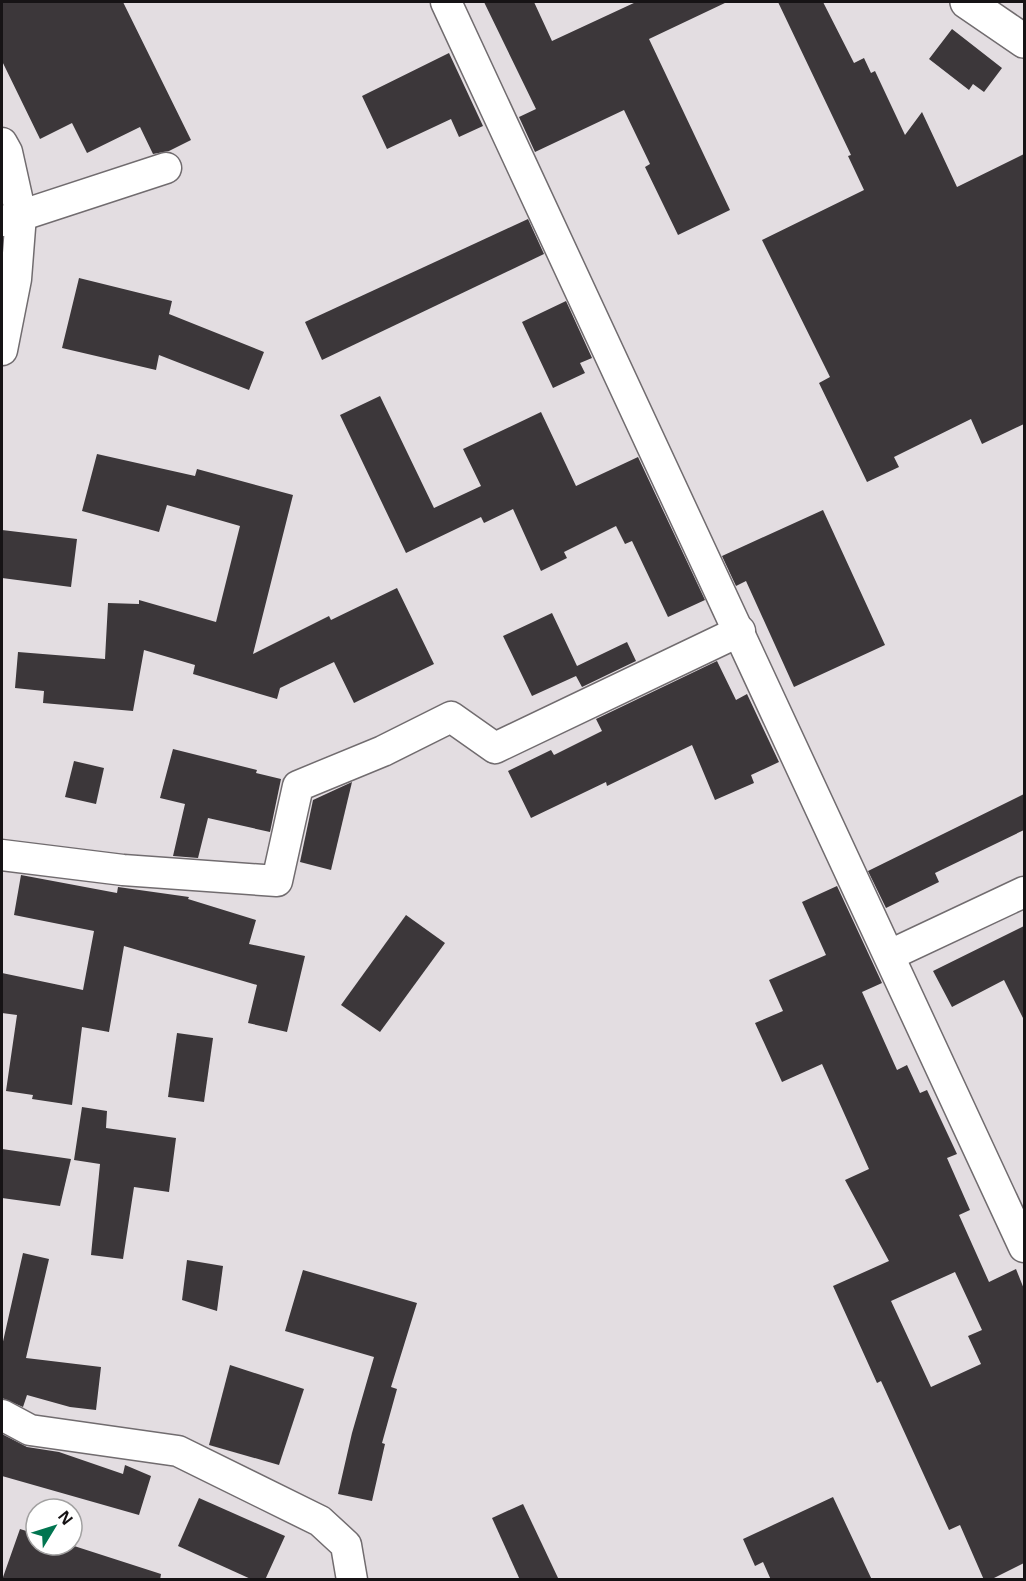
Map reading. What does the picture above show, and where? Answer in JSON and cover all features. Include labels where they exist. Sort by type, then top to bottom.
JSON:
[{"type":"main road","points":[[968,2],[1024,40]]},
{"type":"street","points":[[446,2],[890,955],[1015,1203],[1024,1247]]},
{"type":"street","points":[[2,143],[7,152],[16,279],[2,350]]},
{"type":"street","points":[[11,219],[166,168]]},
{"type":"street","points":[[2,855],[123,870],[277,881],[298,786],[383,751],[451,717],[495,748],[740,631]]},
{"type":"street","points":[[890,955],[1024,892]]},
{"type":"street","points":[[2,1415],[30,1430],[178,1451],[320,1521],[346,1545],[351,1580]]},
{"type":"building","points":[[2,2],[123,2],[191,140],[169,151],[153,154],[140,127],[87,153],[72,123],[40,139],[2,61]]},
{"type":"building","points":[[484,2],[534,2],[552,41],[636,2],[727,2],[649,39],[730,210],[678,235],[645,167],[650,164],[624,110],[535,152],[519,117],[536,109]]},
{"type":"building","points":[[778,2],[823,2],[854,63],[864,58],[871,73],[875,71],[905,135],[922,112],[957,187],[1024,154],[1024,424],[982,444],[971,419],[894,457],[899,467],[867,482],[819,383],[830,377],[762,240],[864,190],[848,156],[851,155]]},
{"type":"building","points":[[952,29],[1002,68],[984,92],[973,84],[969,90],[929,59]]},
{"type":"building","points":[[449,53],[483,126],[459,137],[451,119],[387,149],[362,96]]},
{"type":"building","points":[[528,219],[544,254],[322,360],[305,322]]},
{"type":"building","points":[[79,278],[172,301],[169,314],[264,352],[249,390],[159,355],[156,370],[62,348]]},
{"type":"building","points":[[566,301],[592,358],[580,363],[585,373],[553,388],[522,322]]},
{"type":"building","points":[[380,396],[434,508],[481,486],[463,449],[541,412],[576,486],[638,457],[705,600],[668,617],[632,541],[625,544],[616,526],[564,552],[567,558],[541,571],[513,509],[484,523],[481,517],[406,553],[340,415]]},
{"type":"building","points":[[97,454],[195,476],[197,469],[293,495],[253,654],[329,616],[331,620],[397,588],[434,664],[354,703],[334,662],[280,688],[277,699],[193,674],[195,665],[144,650],[133,711],[43,703],[44,691],[15,688],[18,652],[105,659],[108,603],[139,604],[139,600],[216,622],[240,526],[167,505],[159,532],[82,511]]},
{"type":"building","points":[[823,510],[885,645],[794,687],[746,581],[736,586],[722,556]]},
{"type":"building","points":[[2,530],[77,539],[71,587],[2,578]]},
{"type":"building","points":[[552,613],[577,666],[627,642],[636,661],[582,687],[576,676],[532,696],[503,636]]},
{"type":"building","points":[[717,661],[736,700],[747,694],[779,762],[751,775],[754,783],[715,800],[692,745],[607,786],[606,782],[531,818],[508,771],[551,750],[554,755],[602,731],[596,719]]},
{"type":"building","points":[[173,749],[257,770],[256,773],[281,779],[270,832],[208,818],[198,858],[173,856],[185,804],[160,798]]},
{"type":"building","points":[[74,761],[104,768],[96,804],[65,797]]},
{"type":"building","points":[[352,782],[331,870],[300,862],[313,800]]},
{"type":"building","points":[[1024,794],[1024,830],[935,873],[939,882],[886,908],[868,871]]},
{"type":"building","points":[[21,875],[117,893],[118,887],[189,897],[188,899],[256,920],[249,944],[305,956],[287,1032],[248,1023],[257,985],[124,946],[109,1032],[82,1027],[72,1105],[32,1099],[33,1095],[6,1091],[17,1015],[2,1013],[2,973],[83,990],[94,931],[14,915]]},
{"type":"building","points":[[837,886],[882,983],[862,992],[897,1070],[907,1065],[920,1093],[927,1090],[957,1154],[947,1158],[970,1210],[959,1215],[989,1282],[1016,1269],[1024,1289],[1024,1563],[990,1580],[984,1580],[960,1525],[949,1530],[881,1381],[877,1383],[833,1286],[889,1261],[845,1180],[869,1169],[822,1064],[782,1082],[755,1023],[783,1011],[769,980],[826,955],[802,902]],"holes":[[[955,1272],[982,1330],[968,1336],[981,1364],[931,1387],[891,1301]]]},
{"type":"building","points":[[406,915],[445,943],[380,1032],[341,1005]]},
{"type":"building","points":[[1024,926],[1024,1020],[1004,980],[952,1007],[933,971]]},
{"type":"building","points":[[177,1033],[213,1038],[204,1102],[168,1097]]},
{"type":"building","points":[[82,1107],[107,1111],[106,1128],[176,1138],[169,1192],[134,1187],[123,1259],[91,1255],[100,1164],[74,1160]]},
{"type":"building","points":[[2,1149],[71,1159],[60,1206],[2,1198]]},
{"type":"building","points":[[23,1253],[49,1259],[26,1358],[101,1367],[96,1410],[70,1407],[27,1395],[23,1407],[2,1398],[2,1346]]},
{"type":"building","points":[[187,1260],[223,1266],[217,1311],[182,1300]]},
{"type":"building","points":[[303,1270],[417,1303],[391,1387],[397,1389],[382,1443],[385,1444],[372,1501],[338,1494],[352,1433],[374,1357],[285,1331]]},
{"type":"building","points":[[230,1365],[304,1389],[279,1465],[209,1445]]},
{"type":"building","points":[[2,1434],[27,1447],[59,1452],[123,1474],[125,1465],[151,1476],[139,1515],[84,1499],[84,1497],[76,1497],[2,1476]]},
{"type":"building","points":[[833,1497],[872,1580],[771,1580],[763,1562],[755,1566],[743,1539]]},
{"type":"building","points":[[199,1498],[285,1536],[265,1580],[253,1580],[178,1546]]},
{"type":"building","points":[[523,1504],[559,1580],[520,1580],[492,1518]]},
{"type":"building","points":[[20,1529],[24,1530],[24,1557],[84,1557],[84,1549],[161,1574],[160,1580],[2,1580]]}]
